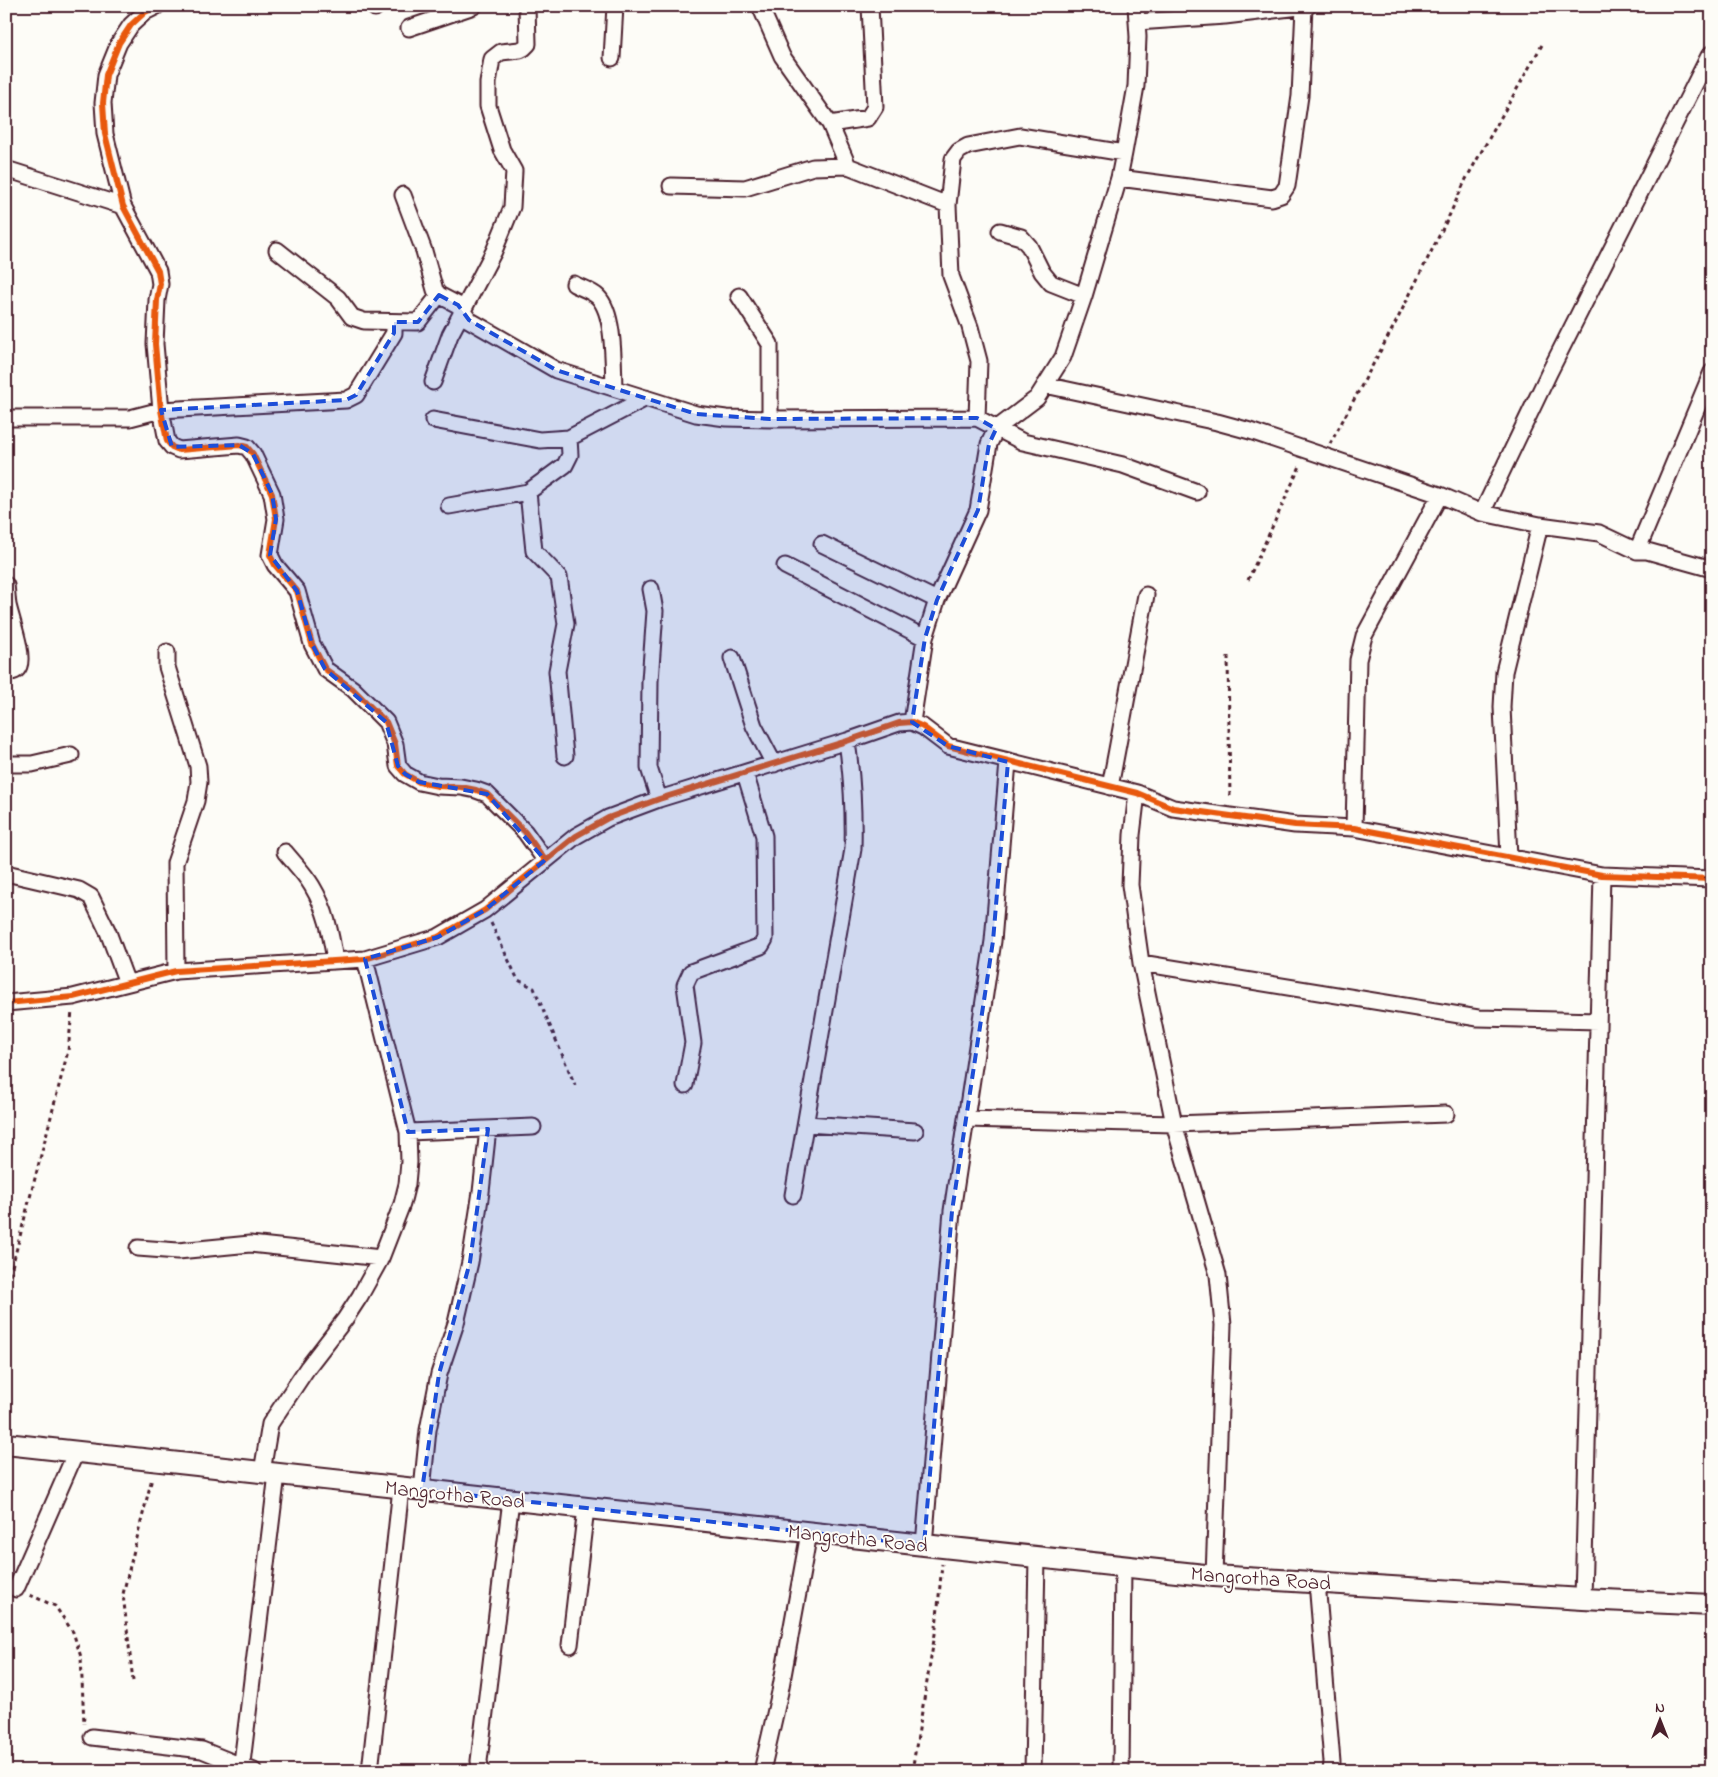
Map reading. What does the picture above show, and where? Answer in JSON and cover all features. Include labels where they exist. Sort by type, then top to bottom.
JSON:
[{"type":"main road","name":"Mangrotha Road","points":[[6,1444],[1214,1576],[1583,1599],[1712,1605]]},
{"type":"street","points":[[156,6],[145,12],[131,25],[119,43],[106,75],[103,102],[105,134],[123,206],[158,270],[160,284],[157,300],[155,344],[161,410],[168,441],[172,447],[179,450],[239,445],[247,447],[253,454],[272,494],[276,519],[270,555],[275,565],[297,591],[312,644],[325,669],[353,689],[386,722],[395,744],[398,766],[405,774],[419,782],[438,786],[461,787],[487,794],[524,832],[546,860]]},
{"type":"street","points":[[409,28],[474,6]]},
{"type":"street","points":[[433,382],[450,335],[494,251],[512,207],[514,171],[502,150],[488,106],[488,82],[492,59],[496,55],[501,52],[520,50],[528,44],[527,6]]},
{"type":"street","points":[[612,58],[615,6]]},
{"type":"street","points":[[760,6],[782,56],[830,124],[848,166]]},
{"type":"street","points":[[830,124],[868,118],[876,106],[870,6]]},
{"type":"street","points":[[912,722],[925,638],[937,600],[978,510],[989,444],[996,429],[1037,398],[1063,357],[1084,296],[1119,178],[1124,153],[1136,86],[1138,36],[1136,6]]},
{"type":"street","points":[[1137,22],[1225,16],[1308,6]]},
{"type":"street","points":[[1119,178],[1272,198],[1281,195],[1287,186],[1300,96],[1304,7]]},
{"type":"street","points":[[1482,513],[1553,364],[1704,64],[1712,53]]},
{"type":"street","points":[[977,418],[979,361],[970,327],[951,276],[948,205],[953,159],[959,151],[968,146],[1020,136],[1124,153]]},
{"type":"street","points":[[671,186],[745,188],[813,167],[848,166],[948,205]]},
{"type":"street","points":[[6,169],[123,206]]},
{"type":"street","points":[[403,195],[424,251],[435,290],[439,295],[458,305],[469,320],[556,370],[696,414],[726,418],[977,418],[1023,442],[1123,465],[1197,492]]},
{"type":"street","points":[[1000,231],[1021,238],[1029,246],[1042,272],[1051,283],[1084,296]]},
{"type":"street","points":[[278,250],[338,298],[352,317],[364,321],[418,322],[439,295]]},
{"type":"street","points":[[574,284],[598,296],[606,308],[612,341],[614,388]]},
{"type":"street","points":[[739,296],[770,344],[770,419]]},
{"type":"street","points":[[6,418],[130,418],[161,410],[346,400],[356,395],[394,333],[394,322]]},
{"type":"street","points":[[1637,550],[1712,372]]},
{"type":"street","points":[[1045,385],[1217,422],[1250,431],[1440,495],[1482,513],[1540,525],[1599,533],[1637,550],[1712,569]]},
{"type":"street","points":[[433,420],[540,440],[569,438],[646,398]]},
{"type":"street","points":[[449,506],[528,492],[564,465],[570,455],[569,438]]},
{"type":"street","points":[[528,492],[534,551],[559,577],[566,624],[557,671],[565,756]]},
{"type":"street","points":[[1354,828],[1358,660],[1364,636],[1440,495]]},
{"type":"street","points":[[1509,857],[1502,708],[1504,672],[1540,525]]},
{"type":"street","points":[[822,544],[937,600]]},
{"type":"street","points":[[785,566],[925,638]]},
{"type":"street","points":[[6,585],[8,605],[18,643],[20,661],[16,671],[6,673]]},
{"type":"street","points":[[651,589],[655,611],[650,681],[649,768],[659,799]]},
{"type":"street","points":[[1110,787],[1146,594]]},
{"type":"street","points":[[167,652],[167,667],[198,766],[199,782],[196,801],[175,863],[176,971]]},
{"type":"street","points":[[732,658],[754,726],[774,764]]},
{"type":"street","points":[[6,1003],[73,997],[176,971],[365,959],[438,937],[485,910],[576,836],[608,818],[659,799],[899,723],[912,722],[923,727],[948,746],[1137,793],[1172,808],[1295,826],[1354,828],[1602,875],[1712,879]]},
{"type":"street","points":[[793,1195],[853,849],[854,811],[852,774],[847,741]]},
{"type":"street","points":[[6,764],[32,764],[71,755]]},
{"type":"street","points":[[934,1546],[952,1211],[992,941],[1008,762]]},
{"type":"street","points":[[686,1085],[693,1043],[685,986],[687,979],[691,972],[761,946],[765,940],[764,836],[746,773]]},
{"type":"street","points":[[1137,793],[1132,835],[1130,885],[1141,964],[1174,1124],[1218,1275],[1223,1325],[1214,1576]]},
{"type":"street","points":[[285,852],[311,885],[322,906],[330,930],[335,961]]},
{"type":"street","points":[[6,873],[79,890],[91,897],[108,932],[127,983]]},
{"type":"street","points":[[1583,1599],[1602,875]]},
{"type":"street","points":[[88,1730],[202,1750],[246,1769],[270,1473],[270,1424],[308,1367],[345,1319],[381,1258],[408,1184],[408,1132],[365,959]]},
{"type":"street","points":[[1141,964],[1478,1018],[1598,1021]]},
{"type":"street","points":[[966,1119],[1174,1124],[1446,1114]]},
{"type":"street","points":[[806,1124],[915,1131]]},
{"type":"street","points":[[408,1132],[533,1127]]},
{"type":"street","points":[[422,1490],[428,1430],[439,1374],[456,1322],[470,1262],[481,1192],[488,1129]]},
{"type":"street","points":[[138,1248],[178,1251],[250,1244],[381,1258]]},
{"type":"street","points":[[16,1589],[76,1452]]},
{"type":"street","points":[[370,1771],[401,1488]]},
{"type":"street","points":[[481,1771],[479,1761],[511,1500]]},
{"type":"street","points":[[570,1645],[586,1508]]},
{"type":"street","points":[[762,1771],[780,1692],[809,1533]]},
{"type":"street","points":[[1033,1771],[1037,1557]]},
{"type":"street","points":[[1121,1771],[1122,1566]]},
{"type":"street","points":[[1317,1582],[1332,1762],[1331,1771]]},
{"type":"path","points":[[1323,456],[1396,322],[1470,171],[1543,43]]},
{"type":"path","points":[[1248,580],[1307,451]]},
{"type":"path","points":[[1228,656],[1231,816]]},
{"type":"path","points":[[485,910],[518,980],[534,988],[576,1085]]},
{"type":"path","points":[[6,1290],[68,1051],[73,997]]},
{"type":"path","points":[[133,1681],[123,1594],[156,1461]]},
{"type":"path","points":[[912,1771],[936,1628],[934,1546]]},
{"type":"path","points":[[16,1589],[55,1606],[73,1632],[81,1657],[88,1730]]},
{"type":"highlighted area","points":[[439,295],[458,305],[469,320],[556,370],[696,414],[770,419],[977,418],[996,429],[989,444],[978,510],[937,600],[925,638],[912,722],[948,746],[1008,762],[993,941],[952,1211],[924,1545],[422,1490],[439,1374],[470,1262],[488,1129],[408,1132],[365,959],[438,937],[485,910],[545,860],[487,794],[419,782],[405,774],[398,766],[386,722],[325,669],[312,644],[297,591],[270,555],[276,519],[272,494],[253,454],[239,445],[172,447],[161,410],[346,400],[356,395],[394,333],[394,322],[418,322]]},
{"type":"cycle path","points":[[157,6],[145,12],[131,25],[119,43],[106,75],[103,103],[105,134],[123,206],[158,271],[160,284],[157,300],[155,344],[161,410],[167,441],[172,447],[179,450],[239,445],[247,447],[253,454],[272,494],[276,519],[270,555],[275,565],[297,591],[312,644],[325,669],[353,689],[386,722],[395,744],[398,766],[405,774],[419,782],[438,786],[461,787],[487,794],[525,832],[545,860]]},
{"type":"cycle path","points":[[6,1003],[73,997],[176,971],[365,959],[438,937],[485,910],[576,836],[608,818],[659,799],[899,723],[912,722],[923,727],[948,746],[1137,793],[1173,808],[1295,825],[1354,828],[1602,875],[1712,879]]}]
